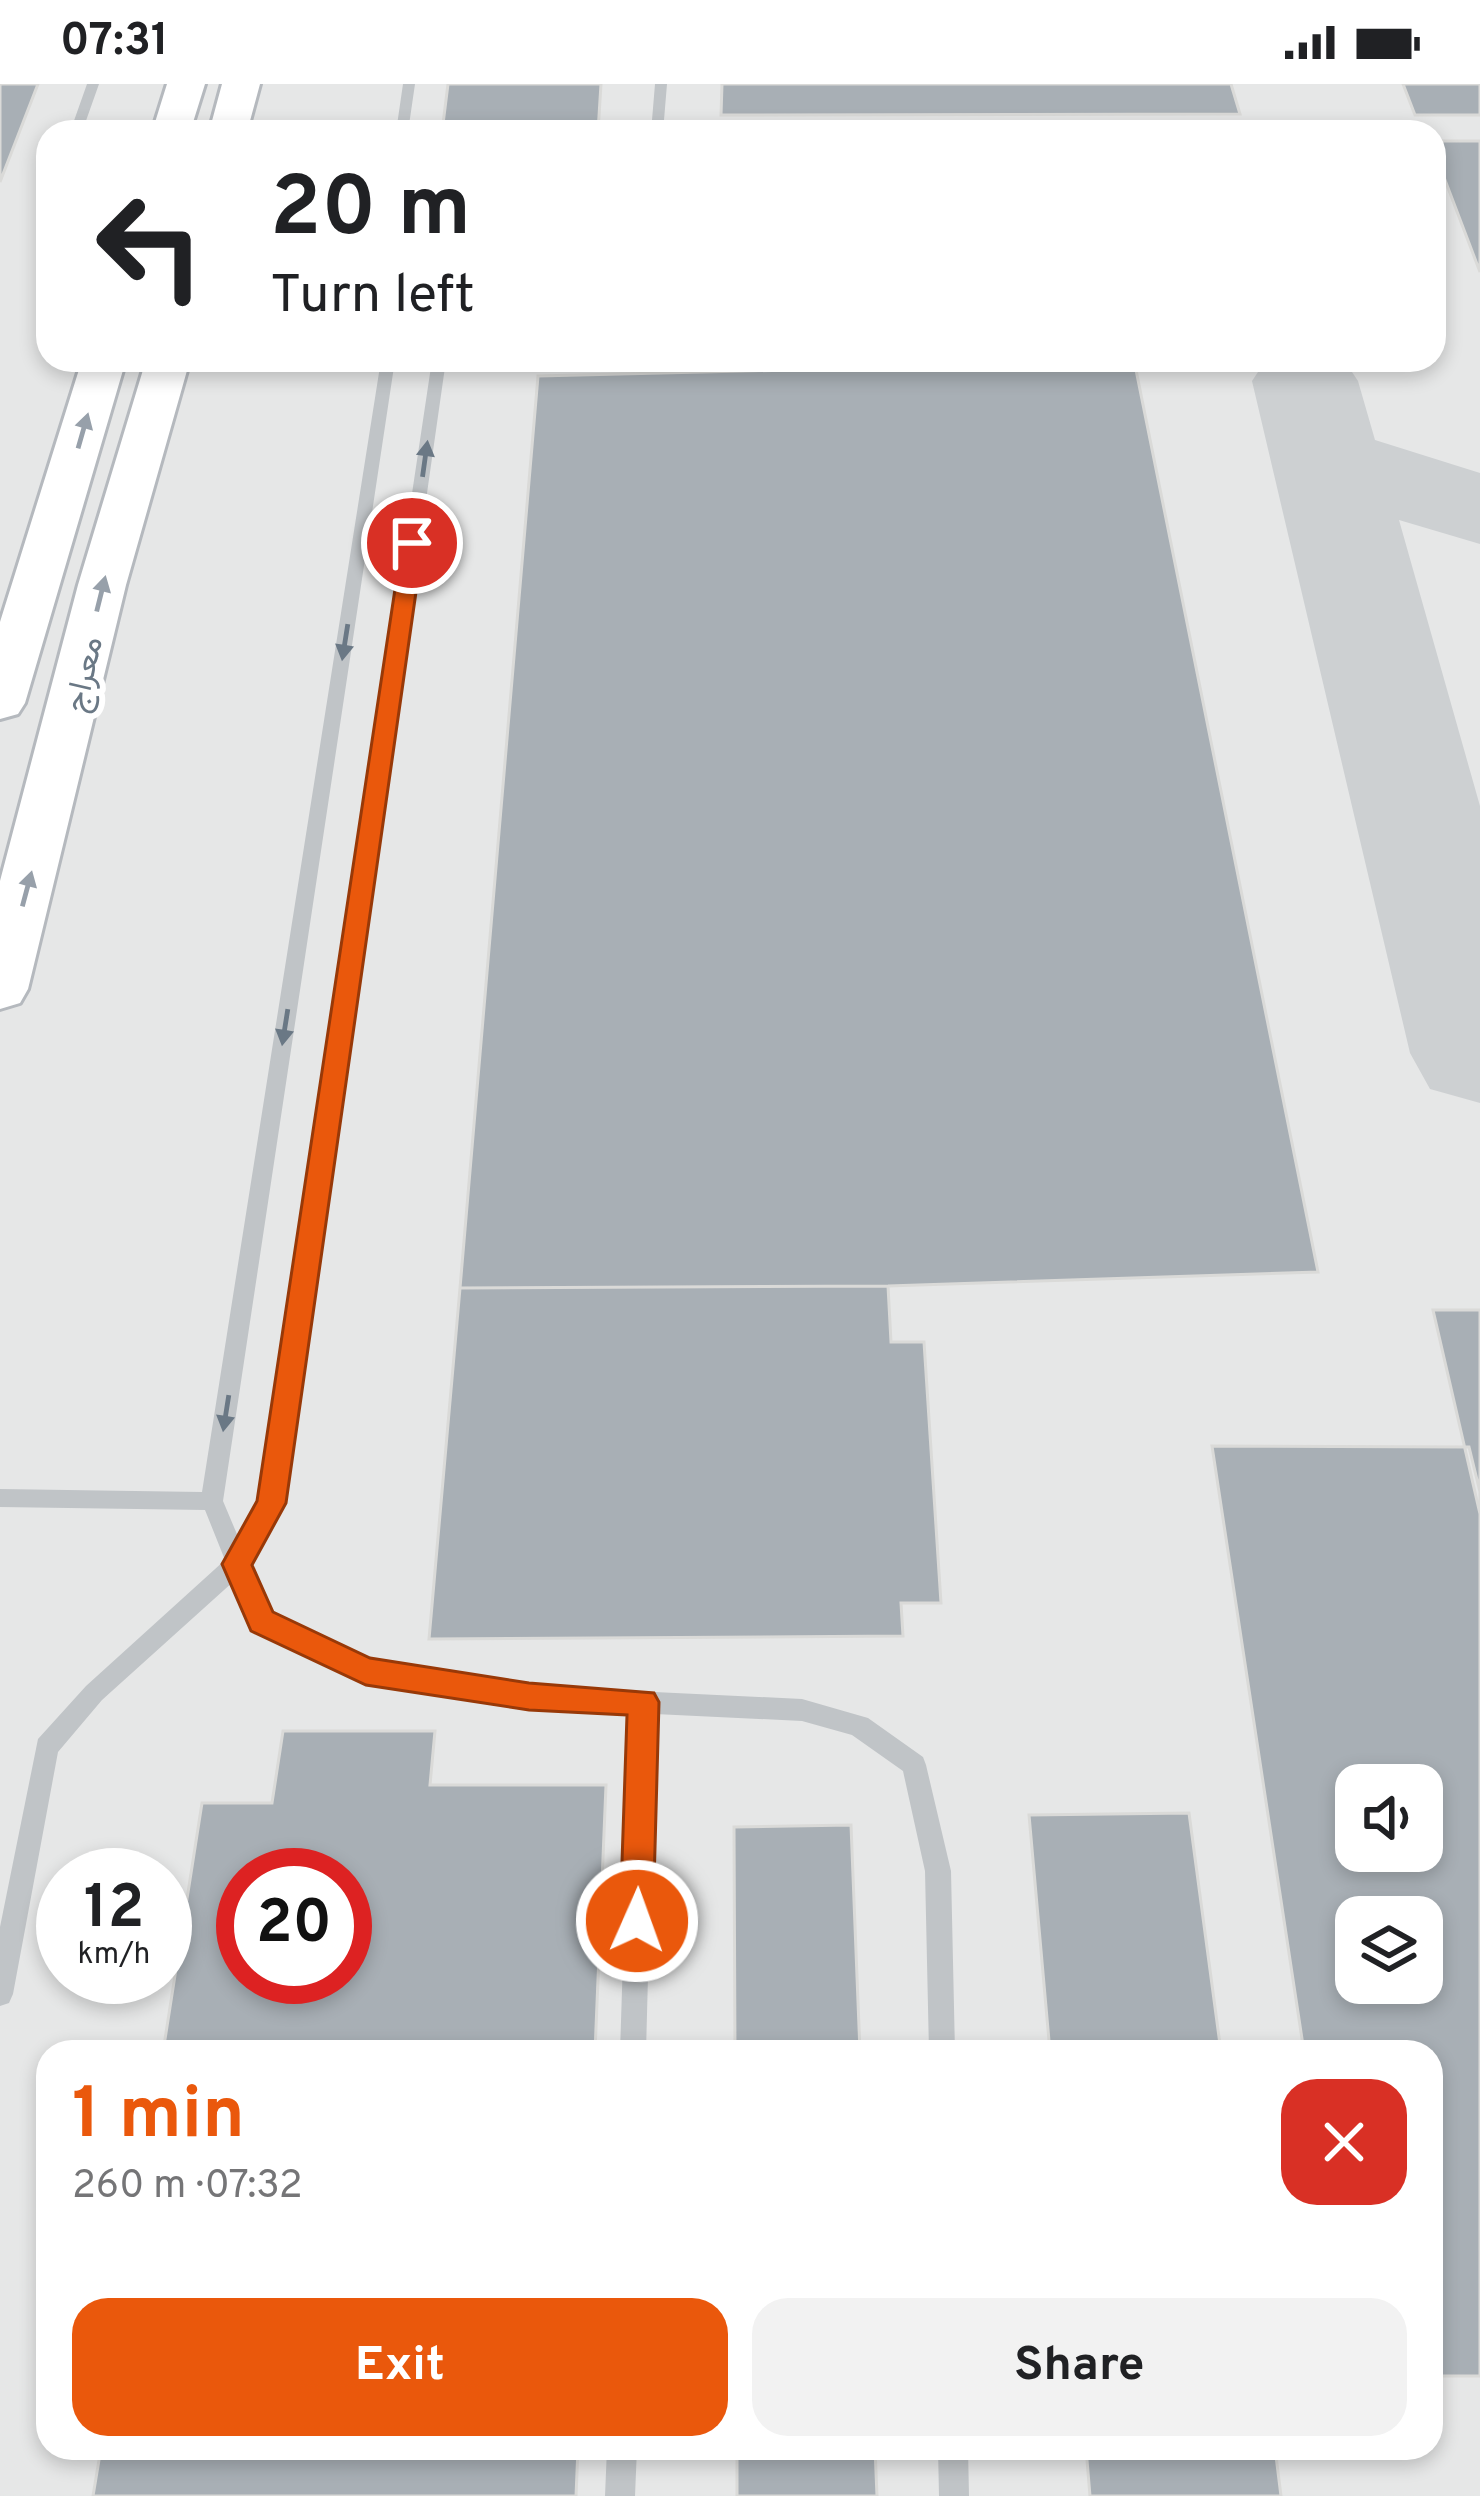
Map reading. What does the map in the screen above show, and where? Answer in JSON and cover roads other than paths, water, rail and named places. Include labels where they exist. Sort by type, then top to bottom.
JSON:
[{"type":"main road","points":[[176,120],[186,84]]},
{"type":"main road","points":[[231,120],[241,84]]},
{"type":"main road","name":"معراج","points":[[0,704],[100,372]]},
{"type":"main road","name":"معراج","points":[[0,989],[102,585],[164,372]]},
{"type":"main road","points":[[0,790],[54,789]]},
{"type":"lane","points":[[80,120],[93,84]]},
{"type":"lane","points":[[404,120],[409,84]]},
{"type":"lane","points":[[658,120],[661,84]]},
{"type":"lane","points":[[386,372],[212,1501],[262,1622],[366,1671],[529,1697],[802,1710],[860,1726],[914,1765],[938,1870],[942,2040]]},
{"type":"lane","points":[[0,1994],[46,1747],[94,1693],[237,1564],[272,1503],[437,372]]},
{"type":"lane","points":[[0,1498],[212,1501]]},
{"type":"lane","points":[[633,2040],[643,1702]]},
{"type":"lane","points":[[620,2496],[622,2460]]},
{"type":"lane","points":[[952,2460],[954,2496]]}]
